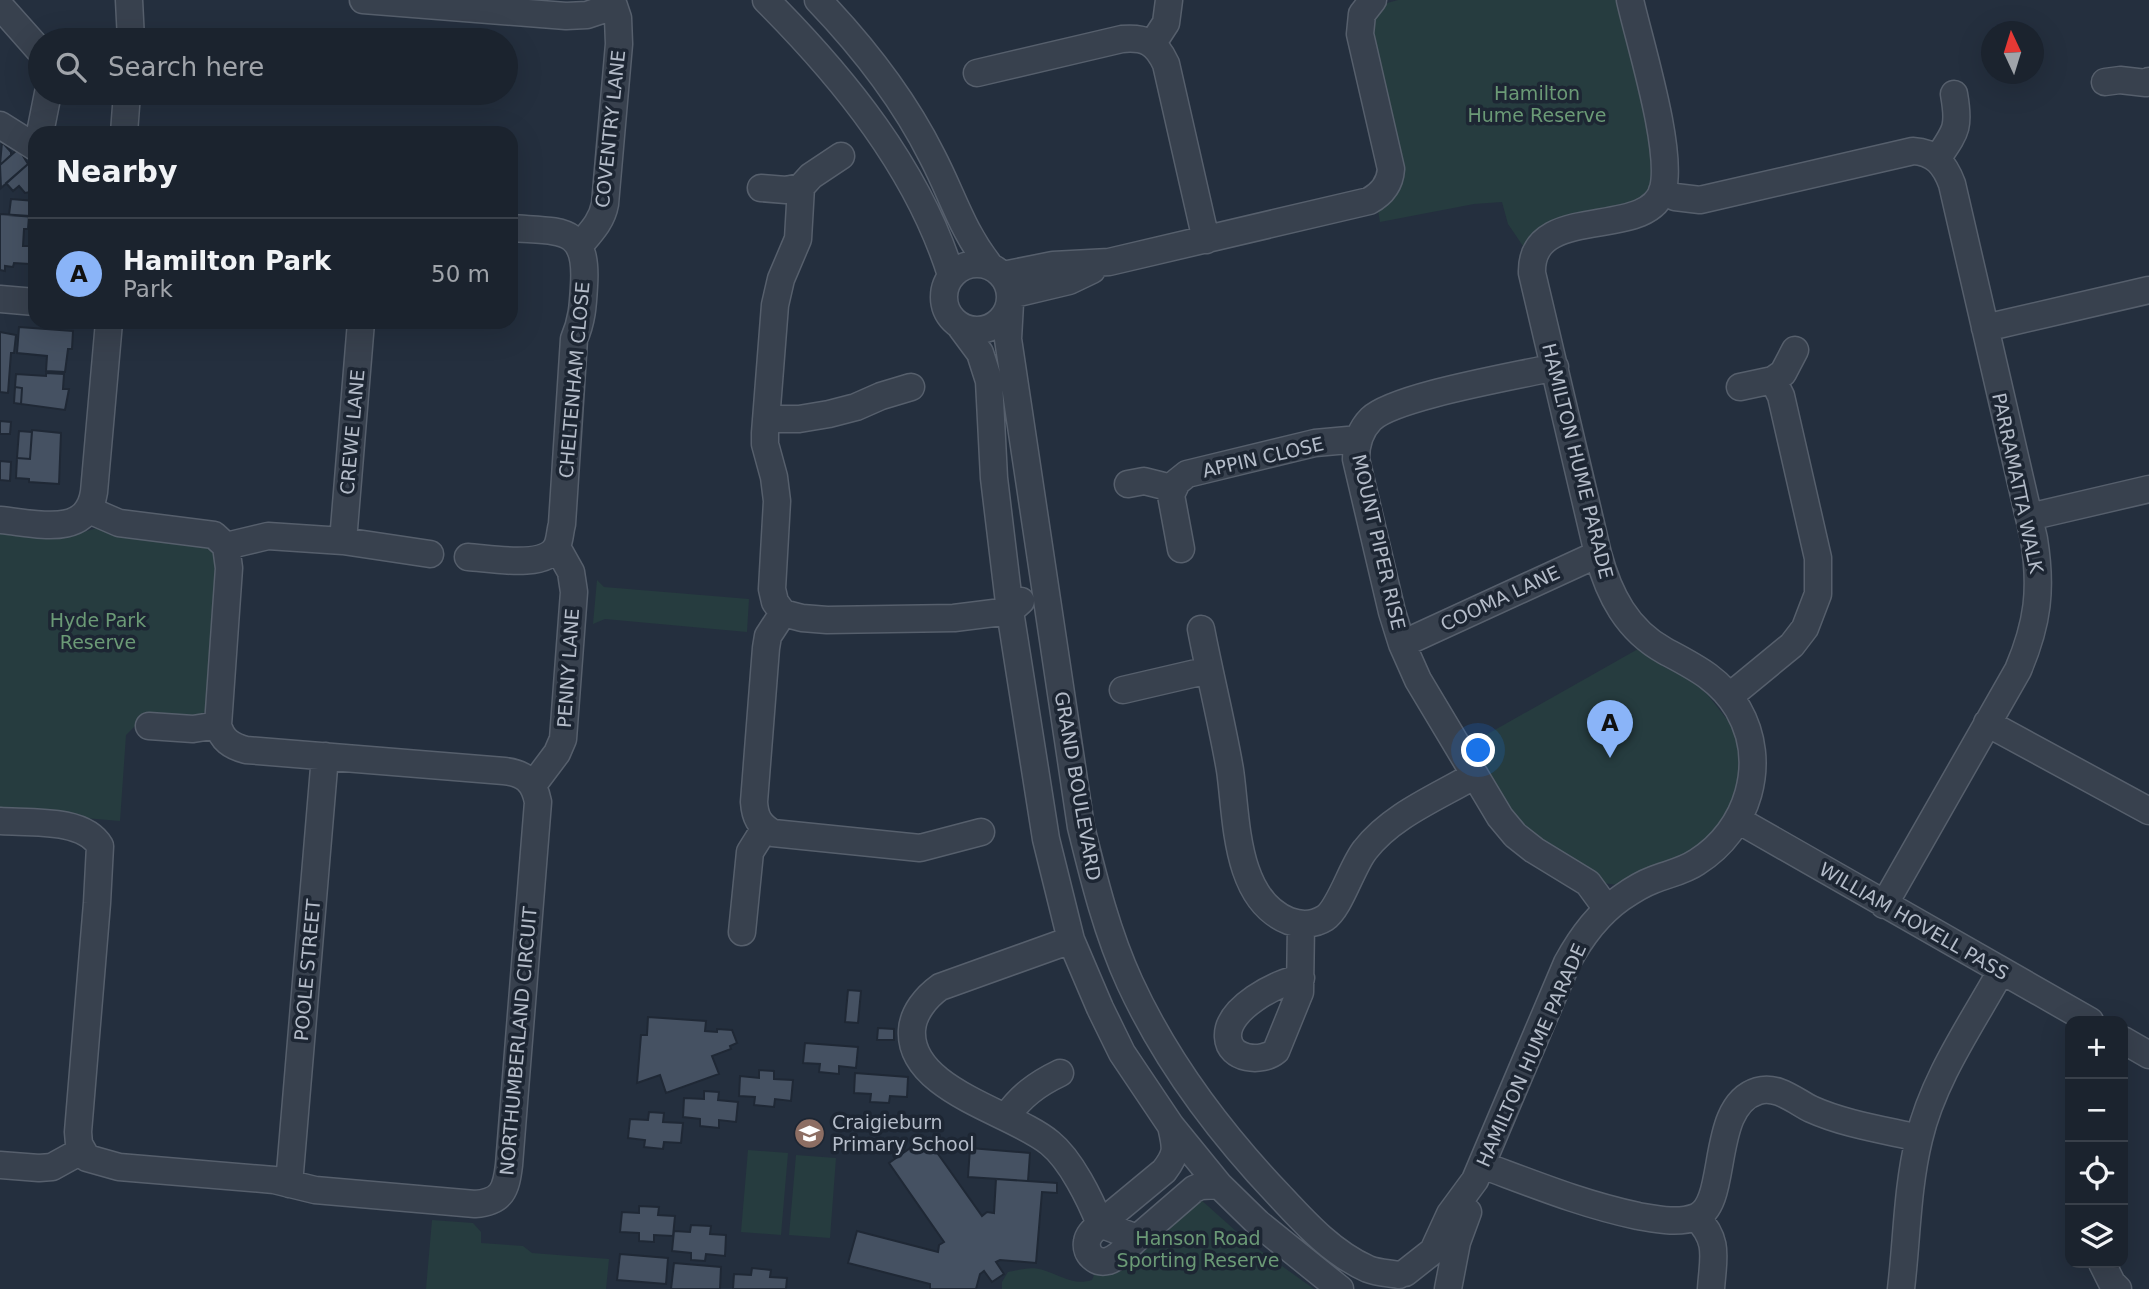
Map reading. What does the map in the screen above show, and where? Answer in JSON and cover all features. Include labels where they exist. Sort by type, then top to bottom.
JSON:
[{"type":"street","points":[[129,0],[130,28]]},
{"type":"street","points":[[766,0],[838,78],[874,126],[929,216],[951,275]]},
{"type":"street","points":[[818,0],[862,49],[894,91],[934,159],[961,223],[1003,285],[999,321],[981,330],[960,326],[952,320],[944,303],[946,283],[951,275],[969,264],[1003,285],[1069,281],[1109,262],[1369,201],[1376,197],[1390,177],[1390,160],[1360,34],[1362,14],[1367,2]]},
{"type":"street","points":[[1153,43],[1166,23],[1169,0]]},
{"type":"street","points":[[1630,0],[1660,133],[1664,178],[1662,191],[1686,200],[1700,200],[1902,153],[1923,152],[1937,159],[1957,127],[1954,94]]},
{"type":"street","points":[[377,1],[475,4]]},
{"type":"street","name":"COVENTRY LANE","points":[[475,4],[566,16],[587,15],[614,6],[619,32],[606,204],[594,229],[580,245]]},
{"type":"street","points":[[0,6],[28,38]]},
{"type":"street","points":[[977,73],[1122,39],[1145,39],[1153,43],[1166,64],[1206,240]]},
{"type":"street","points":[[2105,82],[2120,80],[2148,85]]},
{"type":"street","points":[[41,126],[46,105]]},
{"type":"street","points":[[125,126],[126,105]]},
{"type":"street","points":[[0,125],[28,143]]},
{"type":"street","points":[[761,188],[786,190],[801,187],[811,176],[841,156]]},
{"type":"street","name":"PARRAMATTA WALK","points":[[1884,905],[2018,670],[2035,622],[2038,605],[2038,572],[2029,517],[1952,184],[1947,170],[1937,159]]},
{"type":"street","points":[[801,187],[798,239],[780,279],[775,305],[766,419],[765,444],[778,501],[772,589],[775,602],[783,613],[802,618],[954,618],[1010,611],[1028,595],[1042,575]]},
{"type":"street","name":"HAMILTON HUME PARADE","points":[[1445,1289],[1479,1172],[1567,962],[1590,927],[1607,909],[1651,881],[1683,870],[1713,851],[1738,820],[1752,778],[1748,735],[1730,696],[1709,675],[1663,650],[1644,636],[1615,602],[1604,578],[1532,273],[1535,252],[1541,243],[1556,233],[1644,211],[1657,201],[1662,191]]},
{"type":"street","points":[[518,228],[555,231],[580,245]]},
{"type":"street","name":"CHELTENHAM CLOSE","points":[[556,547],[562,524],[574,339],[582,323],[586,261],[580,245]]},
{"type":"street","name":"GRAND BOULEVARD","points":[[1003,285],[1008,339],[1081,827],[1096,891],[1129,982],[1150,1024],[1207,1112],[1321,1238],[1343,1255],[1374,1271],[1395,1279],[1418,1273],[1430,1277],[1445,1289]]},
{"type":"street","points":[[1985,328],[2149,290]]},
{"type":"street","points":[[0,299],[28,301]]},
{"type":"street","name":"GRAND BOULEVARD","points":[[960,326],[980,353],[989,381],[994,478],[1010,611],[1046,839],[1071,940],[1122,1053],[1171,1126],[1219,1185],[1258,1223],[1340,1289]]},
{"type":"street","points":[[0,520],[66,524],[83,517],[89,510],[94,492],[108,329]]},
{"type":"street","name":"CREWE LANE","points":[[343,541],[360,329]]},
{"type":"street","points":[[1740,387],[1773,380],[1783,373],[1795,350]]},
{"type":"street","name":"MOUNT PIPER RISE","points":[[1555,368],[1396,405],[1371,419],[1359,439],[1356,459],[1392,612],[1418,680],[1486,797],[1515,835],[1588,883],[1607,909]]},
{"type":"street","points":[[1730,696],[1791,645],[1805,628],[1818,594],[1818,558],[1812,524],[1781,396],[1773,380]]},
{"type":"street","points":[[766,419],[799,419],[829,414],[911,387]]},
{"type":"street","name":"APPIN CLOSE","points":[[1172,488],[1186,474],[1315,443],[1359,439]]},
{"type":"street","points":[[1128,484],[1144,481],[1172,488],[1171,503],[1181,548]]},
{"type":"street","points":[[2029,517],[2149,489]]},
{"type":"street","points":[[89,510],[119,523],[214,535],[226,546],[229,568],[218,725],[226,741],[235,747],[515,772],[527,778],[533,785]]},
{"type":"street","points":[[226,546],[268,536],[343,541],[430,554]]},
{"type":"street","points":[[468,557],[527,561],[549,556],[556,547]]},
{"type":"street","name":"PENNY LANE","points":[[533,785],[557,753],[563,739],[574,592],[571,572],[556,547]]},
{"type":"street","name":"COOMA LANE","points":[[1402,644],[1598,554]]},
{"type":"street","points":[[901,619],[982,596],[992,589],[1004,560]]},
{"type":"street","points":[[783,613],[768,636],[766,648],[754,802],[755,813],[765,828],[781,834],[920,848],[981,832]]},
{"type":"street","points":[[1201,629],[1230,771],[1238,844],[1246,871],[1270,908],[1282,918],[1301,924],[1318,921],[1331,913],[1364,851],[1394,822],[1475,775]]},
{"type":"street","points":[[1123,690],[1209,670]]},
{"type":"street","points":[[1987,723],[2149,811]]},
{"type":"street","points":[[149,726],[193,729],[218,725]]},
{"type":"street","name":"POOLE STREET","points":[[289,1184],[325,756]]},
{"type":"street","name":"NORTHUMBERLAND CIRCUIT","points":[[81,1152],[93,1161],[119,1167],[254,1178],[315,1190],[475,1204],[495,1200],[503,1191],[509,1165],[538,802],[533,785]]},
{"type":"street","name":"WILLIAM HOVELL PASS","points":[[1738,820],[2081,1016]]},
{"type":"street","points":[[0,821],[72,826],[85,830],[100,846],[78,1132],[81,1152],[52,1167],[0,1165]]},
{"type":"street","points":[[742,932],[750,852],[765,828]]},
{"type":"street","points":[[1301,924],[1301,978]]},
{"type":"street","points":[[1071,940],[940,987],[930,995],[919,1010],[912,1028],[914,1047],[924,1068],[976,1104],[1038,1134],[1060,1153],[1087,1194],[1100,1224],[1135,1240],[1194,1189],[1219,1185]]},
{"type":"street","points":[[1901,1289],[1911,1181],[1919,1138],[1944,1072],[2001,971]]},
{"type":"street","points":[[2128,1043],[2149,1055]]},
{"type":"street","points":[[1006,1117],[1029,1090],[1060,1073]]},
{"type":"street","points":[[1479,1172],[1603,1209],[1673,1221],[1696,1217],[1706,1211],[1712,1201],[1723,1138],[1737,1107],[1747,1095],[1758,1090],[1780,1092],[1813,1110],[1919,1138]]},
{"type":"street","points":[[1100,1224],[1164,1171],[1174,1158],[1175,1146],[1171,1126]]},
{"type":"street","name":"HAMILTON HUME PARADE","points":[[1395,1279],[1433,1251],[1450,1214],[1479,1172]]},
{"type":"street","points":[[1696,1217],[1708,1230],[1712,1241],[1711,1289]]},
{"type":"street","points":[[2104,1268],[2118,1289]]},
{"type":"green space","name":"Hamilton Hume Reserve","points":[[1398,0],[1620,0],[1651,142],[1654,182],[1641,201],[1536,233],[1523,246],[1508,224],[1502,202],[1474,204],[1380,222],[1378,210],[1393,198],[1402,181],[1370,20],[1380,5]]},
{"type":"green space","name":"Hyde Park Reserve","points":[[104,526],[203,540],[219,557],[209,706],[196,718],[189,720],[144,717],[126,735],[120,821],[0,811],[0,528],[73,535]]},
{"type":"green space","points":[[597,580],[604,587],[749,599],[747,632],[605,619],[593,624]]},
{"type":"green space","points":[[1638,649],[1664,667],[1689,679],[1707,694],[1741,737],[1743,772],[1735,805],[1721,827],[1675,863],[1618,885],[1603,883],[1555,851],[1517,821],[1470,744]]},
{"type":"green space","points":[[748,1150],[788,1153],[781,1235],[741,1232]]},
{"type":"green space","points":[[796,1155],[836,1158],[830,1238],[789,1235]]},
{"type":"green space","name":"Hanson Road Sporting Reserve","points":[[1199,1198],[1247,1241],[1314,1289],[1002,1289],[1002,1282],[1008,1272],[1026,1269],[1039,1269],[1079,1282],[1092,1280],[1096,1270]]},
{"type":"green space","points":[[432,1220],[473,1223],[481,1232],[481,1243],[523,1246],[532,1253],[609,1259],[606,1289],[426,1289]]},
{"type":"building","points":[[2,142],[11,155],[0,165]]},
{"type":"building","points":[[17,150],[28,164],[1,188],[0,165]]},
{"type":"building","points":[[28,164],[28,192],[25,193],[19,186],[13,191],[6,183]]},
{"type":"building","points":[[11,199],[28,200],[28,217],[9,215]]},
{"type":"building","points":[[0,214],[28,216],[28,229],[24,229],[23,246],[28,246],[28,264],[14,263],[13,267],[5,266],[5,271],[0,270]]},
{"type":"building","points":[[19,327],[73,331],[72,349],[68,349],[65,372],[46,371],[47,356],[17,353]]},
{"type":"building","points":[[0,332],[16,335],[14,353],[11,353],[8,393],[0,392]]},
{"type":"building","points":[[46,373],[64,374],[63,389],[69,389],[65,410],[21,404],[22,388],[15,387],[16,374],[46,376]]},
{"type":"building","points":[[15,387],[22,388],[21,404],[14,403]]},
{"type":"building","points":[[0,421],[11,422],[10,434],[0,434]]},
{"type":"building","points":[[32,430],[61,433],[59,484],[29,482],[29,479],[16,478],[17,458],[30,459]]},
{"type":"building","points":[[19,431],[32,432],[30,459],[17,458]]},
{"type":"building","points":[[0,461],[11,462],[10,481],[0,480]]},
{"type":"building","points":[[848,990],[861,991],[858,1023],[845,1022]]},
{"type":"building","points":[[648,1017],[706,1021],[705,1031],[732,1030],[737,1043],[730,1046],[731,1049],[712,1056],[719,1074],[666,1093],[660,1075],[637,1083],[641,1035],[647,1035]]},
{"type":"building","points":[[878,1028],[894,1029],[894,1040],[877,1040]]},
{"type":"building","points":[[805,1043],[858,1047],[856,1068],[839,1066],[839,1074],[819,1072],[820,1064],[803,1063]]},
{"type":"building","points":[[759,1070],[774,1071],[774,1079],[793,1080],[791,1101],[775,1099],[774,1107],[754,1105],[755,1097],[739,1096],[740,1076],[759,1078]]},
{"type":"building","points":[[855,1073],[908,1077],[907,1097],[890,1096],[889,1103],[870,1102],[871,1094],[854,1093]]},
{"type":"building","points":[[704,1091],[719,1092],[718,1100],[738,1102],[736,1122],[719,1120],[719,1128],[700,1126],[700,1119],[683,1117],[684,1098],[704,1099]]},
{"type":"building","points":[[649,1112],[664,1113],[663,1122],[683,1123],[681,1143],[664,1142],[663,1149],[644,1147],[645,1140],[628,1138],[630,1119],[648,1120]]},
{"type":"building","points":[[926,1137],[982,1216],[987,1212],[994,1213],[996,1179],[1057,1183],[1057,1193],[1042,1192],[1036,1263],[1000,1260],[996,1262],[1004,1274],[992,1282],[984,1271],[980,1274],[976,1289],[930,1289],[930,1284],[848,1263],[857,1231],[938,1252],[939,1245],[944,1242],[889,1163]]},
{"type":"building","points":[[970,1148],[1030,1153],[1028,1181],[968,1177]]},
{"type":"building","points":[[639,1206],[659,1207],[658,1215],[675,1216],[673,1236],[654,1235],[654,1242],[639,1241],[639,1233],[620,1232],[622,1212],[639,1213]]},
{"type":"building","points":[[691,1225],[711,1226],[710,1234],[726,1235],[725,1256],[706,1254],[705,1261],[691,1260],[691,1253],[672,1251],[674,1231],[690,1232]]},
{"type":"building","points":[[620,1254],[668,1258],[666,1284],[617,1280]]},
{"type":"building","points":[[674,1263],[721,1267],[720,1289],[671,1289]]},
{"type":"building","points":[[752,1268],[771,1270],[770,1277],[787,1278],[786,1289],[733,1289],[734,1274],[751,1275]]},
{"type":"place","name":"Hamilton Park","points":[[1610,758]]},
{"type":"place","name":"Craigieburn Primary School","points":[[809,1133]]}]
